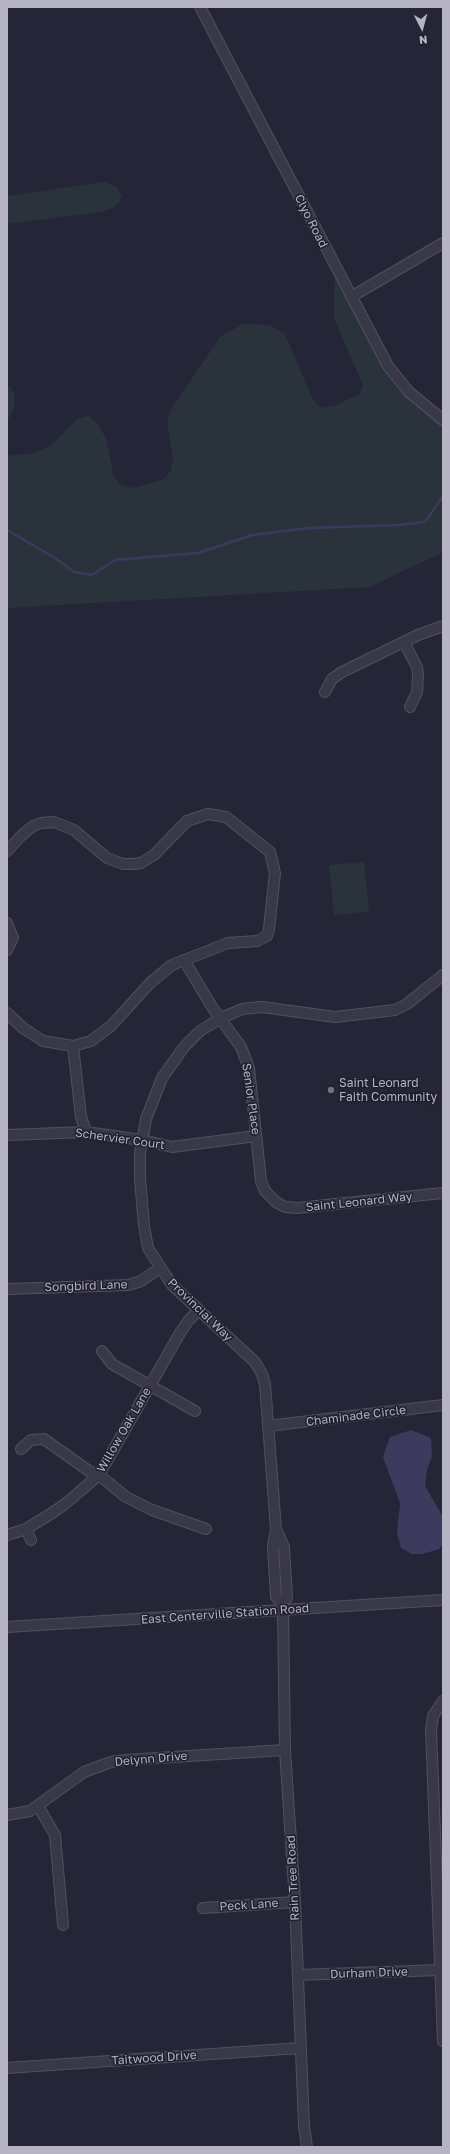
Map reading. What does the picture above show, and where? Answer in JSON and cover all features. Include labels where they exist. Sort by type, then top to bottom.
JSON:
[{"type":"street","name":"Clyo Road","points":[[200,7],[376,344],[398,380],[425,407],[441,419]]},
{"type":"street","points":[[351,297],[443,243]]},
{"type":"street","points":[[325,692],[332,679],[342,672],[404,642],[443,626]]},
{"type":"street","points":[[404,642],[416,667],[418,675],[417,692],[410,707]]},
{"type":"street","points":[[7,851],[33,826],[41,823],[54,822],[74,830],[108,858],[123,864],[133,864],[148,859],[154,855],[193,817],[208,814],[226,817],[270,852],[275,873],[270,929],[267,936],[257,941],[228,943],[184,960],[163,971],[101,1035],[91,1041],[73,1046],[43,1041],[23,1028],[7,1013]]},
{"type":"street","points":[[7,923],[13,938],[7,950]]},
{"type":"street","name":"Senior Place","points":[[184,960],[212,1007],[241,1047],[249,1068],[261,1181],[265,1191],[276,1202]]},
{"type":"street","name":"Provincial Way","points":[[283,1606],[276,1597],[273,1546],[276,1529],[265,1384],[262,1374],[255,1362],[172,1285],[148,1248],[144,1226],[140,1178],[140,1153],[146,1119],[162,1078],[190,1041],[200,1031],[221,1018],[242,1009],[262,1007],[335,1017],[395,1010],[407,1004],[443,975]]},
{"type":"street","points":[[73,1046],[81,1117],[86,1132]]},
{"type":"street","name":"Schervier Court","points":[[7,1135],[86,1132],[172,1146],[256,1136]]},
{"type":"street","name":"Saint Leonard Way","points":[[276,1202],[285,1207],[297,1208],[443,1193]]},
{"type":"street","name":"Songbird Lane","points":[[7,1289],[129,1285],[141,1281],[160,1268]]},
{"type":"street","name":"Willow Oak Lane","points":[[7,1535],[26,1529],[66,1504],[99,1475],[180,1333],[188,1321],[199,1310]]},
{"type":"street","points":[[102,1351],[112,1364],[195,1411]]},
{"type":"street","name":"Chaminade Circle","points":[[268,1426],[443,1406]]},
{"type":"street","points":[[21,1449],[31,1440],[44,1439],[89,1471],[99,1475],[126,1497],[152,1510],[206,1529]]},
{"type":"street","points":[[26,1529],[31,1540]]},
{"type":"street","name":"East Centerville Station Road","points":[[7,1627],[283,1606],[443,1600]]},
{"type":"street","name":"Rain Tree Road","points":[[283,1606],[285,1750],[298,1976],[304,2126],[307,2147]]},
{"type":"street","points":[[443,1700],[433,1716],[431,1730],[443,2041]]},
{"type":"street","name":"Delynn Drive","points":[[7,1815],[21,1814],[38,1806],[84,1772],[111,1762],[285,1750]]},
{"type":"street","points":[[38,1806],[55,1836],[63,1925]]},
{"type":"street","name":"Peck Lane","points":[[203,1908],[294,1902]]},
{"type":"street","name":"Durham Drive","points":[[298,1976],[440,1970]]},
{"type":"street","name":"Taitwood Drive","points":[[7,2068],[300,2048]]},
{"type":"shaded area","points":[[104,182],[117,187],[122,197],[115,207],[101,212],[7,224],[7,196]]},
{"type":"shaded area","points":[[335,266],[388,366],[443,420],[443,552],[370,587],[7,608],[7,452],[10,455],[32,454],[52,445],[77,419],[89,416],[99,426],[106,439],[114,476],[121,485],[134,488],[164,479],[171,471],[173,459],[167,423],[171,409],[221,336],[243,324],[269,325],[285,334],[311,396],[319,407],[334,406],[360,394],[363,385],[334,319]]},
{"type":"shaded area","points":[[7,384],[11,387],[15,397],[14,407],[7,422]]},
{"type":"shaded area","points":[[364,862],[369,912],[334,915],[329,865]]},
{"type":"shaded area","points":[[411,1430],[431,1438],[432,1457],[427,1469],[425,1486],[443,1517],[443,1544],[439,1549],[423,1554],[412,1554],[401,1548],[397,1533],[400,1503],[383,1457],[390,1437]]},
{"type":"waterway","points":[[7,530],[55,558],[74,572],[92,575],[115,560],[198,553],[252,535],[310,528],[399,525],[425,522],[443,496]]},
{"type":"place","name":"Saint Leonard Faith Community","points":[[331,1090]]}]
